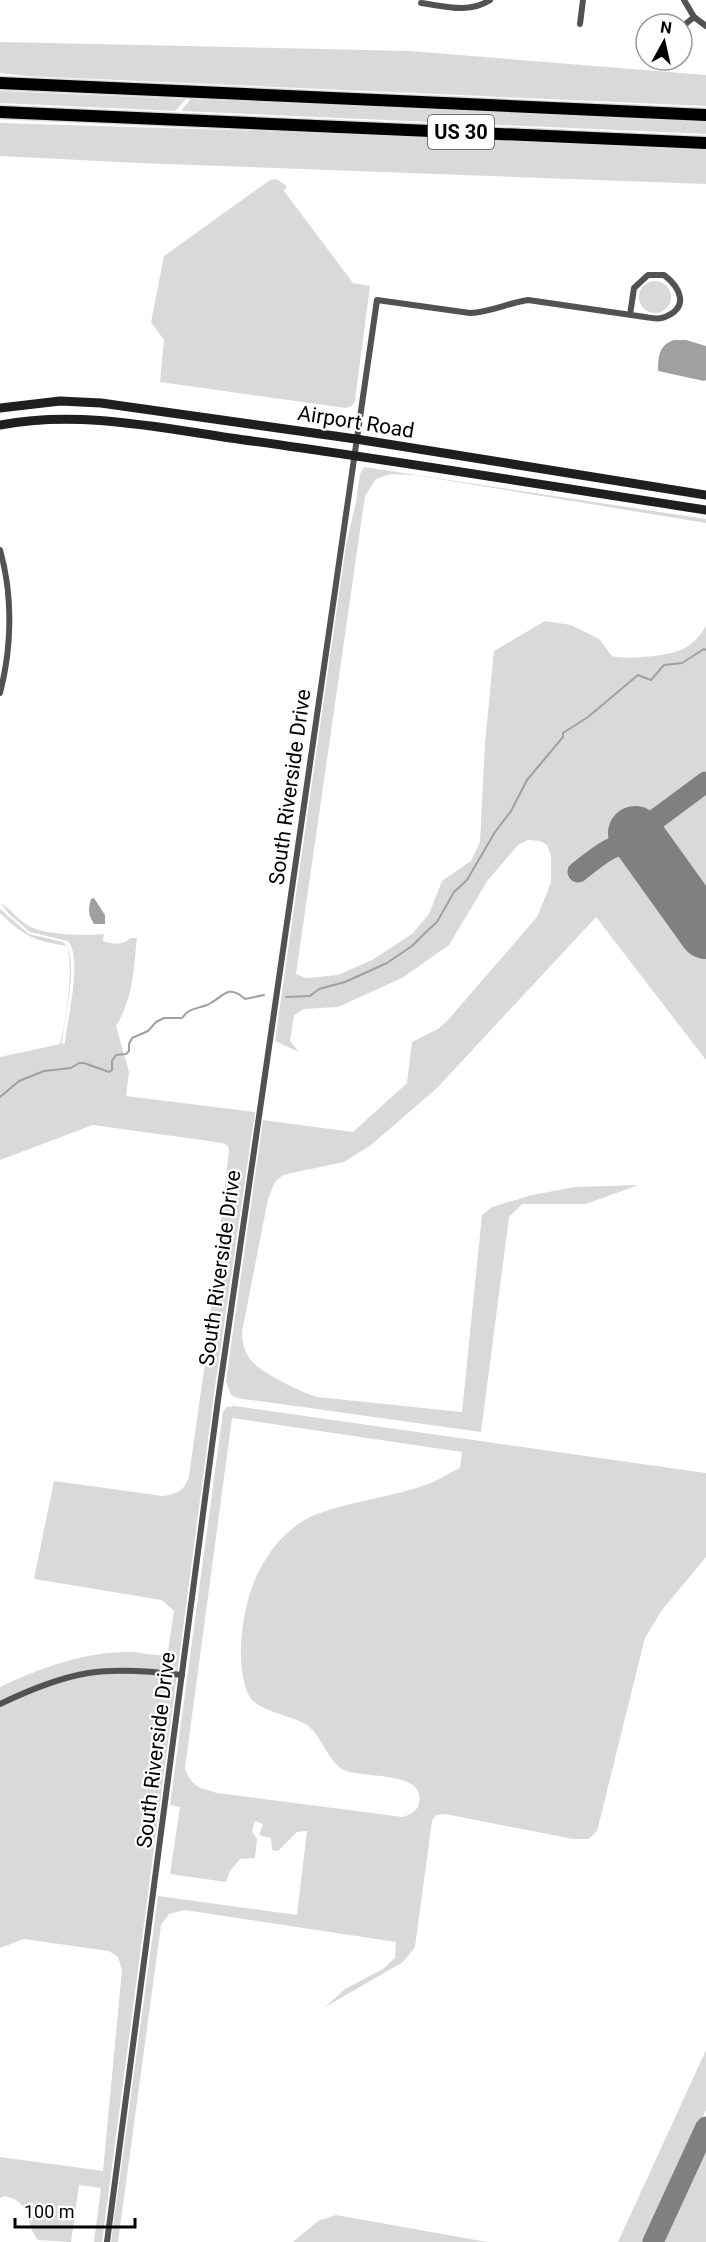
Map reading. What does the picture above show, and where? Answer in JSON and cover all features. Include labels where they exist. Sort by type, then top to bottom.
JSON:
[{"type":"highway","name":"US 30","points":[[0,83],[706,116]]},
{"type":"highway","name":"US 30","points":[[0,114],[216,121],[706,143]]},
{"type":"main road","name":"Airport Road","points":[[0,408],[81,401],[356,439],[706,495]]},
{"type":"main road","name":"Airport Road","points":[[0,425],[39,419],[100,420],[354,455],[706,510]]},
{"type":"street","points":[[421,3],[466,9],[477,7],[490,0]]},
{"type":"street","points":[[580,24],[583,0]]},
{"type":"street","points":[[694,17],[706,26]]},
{"type":"street","points":[[648,275],[664,275],[678,289],[679,304],[664,318],[630,315],[634,288],[648,275]]},
{"type":"street","name":"South Riverside Drive","points":[[107,2242],[250,1176],[376,300],[470,313],[484,312],[528,300],[630,315]]},
{"type":"street","points":[[0,550],[9,613],[7,656],[0,693]]},
{"type":"street","points":[[0,1704],[48,1682],[94,1671],[140,1670],[182,1676]]},
{"type":"shaded area","points":[[0,42],[410,51],[634,69],[634,72],[706,75],[706,106],[27,76],[0,73]]},
{"type":"shaded area","points":[[0,91],[186,99],[175,111],[0,103]]},
{"type":"shaded area","points":[[191,99],[706,121],[706,134],[181,111]]},
{"type":"shaded area","points":[[0,123],[297,132],[706,150],[706,184],[0,156]]},
{"type":"shaded area","points":[[276,179],[287,186],[284,191],[353,283],[370,286],[355,400],[352,406],[346,408],[160,382],[164,340],[151,322],[164,256],[270,180]]},
{"type":"shaded area","points":[[655,281],[667,285],[671,297],[667,309],[655,313],[643,309],[639,297],[643,285]]},
{"type":"shaded area","points":[[674,340],[686,340],[706,346],[706,380],[658,371],[662,348]]},
{"type":"shaded area","points":[[364,467],[706,519],[706,523],[414,475],[390,474],[376,479],[365,496],[296,974],[306,978],[338,975],[372,960],[412,934],[429,914],[442,881],[471,861],[480,842],[485,743],[494,651],[545,621],[571,625],[599,639],[612,656],[627,658],[654,656],[683,649],[695,641],[706,626],[706,771],[573,865],[581,876],[616,850],[628,847],[706,955],[706,1060],[596,917],[437,1088],[371,1145],[344,1162],[283,1175],[275,1182],[268,1199],[242,1332],[244,1346],[250,1359],[271,1375],[317,1397],[462,1412],[482,1215],[492,1207],[532,1195],[575,1187],[638,1185],[669,1174],[586,1204],[522,1204],[509,1217],[481,1432],[237,1398],[231,1395],[226,1381],[263,1120],[353,1132],[407,1083],[412,1042],[438,1029],[448,1020],[537,917],[551,883],[551,856],[547,845],[540,841],[528,840],[518,845],[488,880],[449,945],[402,978],[338,1007],[304,1009],[294,1015],[290,1041],[299,1052],[275,1041],[346,545],[360,474]]},
{"type":"shaded area","points":[[706,789],[706,909],[652,835],[661,823]]},
{"type":"shaded area","points":[[94,898],[105,915],[105,924],[94,924],[91,918],[89,906],[91,899]]},
{"type":"shaded area","points":[[0,903],[25,924],[36,929],[76,935],[104,934],[103,941],[114,943],[137,938],[130,994],[116,1026],[129,1072],[126,1096],[255,1112],[214,1394],[102,2242],[94,2242],[101,2188],[79,2185],[71,2242],[38,2240],[20,2203],[5,2196],[0,2198],[0,2157],[103,2171],[122,1970],[118,1957],[109,1951],[24,1939],[0,1948],[0,1687],[48,1667],[81,1657],[116,1652],[165,1655],[168,1651],[174,1611],[162,1600],[34,1579],[54,1481],[163,1496],[180,1491],[187,1481],[205,1363],[229,1150],[228,1146],[223,1143],[93,1125],[0,1160],[0,1057],[60,1044],[65,1022],[70,968],[67,949],[71,961],[71,975],[70,990],[62,1044],[65,1043],[73,990],[74,961],[68,941],[30,932]]},
{"type":"shaded area","points":[[0,909],[29,934],[63,942],[66,946],[30,936],[0,913]]},
{"type":"shaded area","points":[[234,1406],[706,1473],[706,1557],[662,1610],[645,1638],[597,1831],[589,1839],[573,1839],[445,1814],[436,1815],[432,1821],[415,1947],[403,1962],[325,2007],[345,1989],[383,1969],[395,1958],[396,1942],[184,1910],[169,1914],[161,1925],[118,2242],[111,2242],[158,1896],[297,1915],[307,1831],[297,1832],[278,1851],[272,1850],[271,1838],[259,1835],[263,1824],[255,1821],[252,1831],[257,1839],[255,1858],[240,1859],[230,1871],[226,1882],[170,1874],[180,1807],[170,1805],[223,1412],[226,1407]],"holes":[[[232,1418],[462,1452],[460,1468],[435,1481],[403,1492],[331,1509],[303,1521],[290,1530],[269,1554],[261,1568],[249,1598],[242,1632],[243,1675],[252,1700],[266,1709],[307,1725],[333,1761],[344,1770],[403,1780],[413,1785],[419,1792],[419,1803],[415,1811],[403,1817],[217,1793],[193,1783],[185,1768]]]},
{"type":"shaded area","points":[[706,2050],[706,2110],[645,2242],[618,2242]]},
{"type":"shaded area","points":[[706,2143],[706,2242],[661,2242]]},
{"type":"shaded area","points":[[336,2215],[487,2242],[293,2242],[318,2221]]},
{"type":"waterway","points":[[286,997],[310,996],[319,989],[345,982],[387,963],[412,946],[437,922],[454,892],[467,880],[495,832],[511,811],[527,780],[563,737],[563,733],[588,717],[638,675],[651,680],[664,665],[682,663],[704,649],[706,650]]},
{"type":"waterway","points":[[0,1097],[19,1081],[44,1071],[71,1068],[84,1063],[109,1072],[112,1070],[112,1061],[116,1055],[126,1054],[129,1051],[132,1038],[148,1031],[156,1022],[164,1018],[182,1018],[190,1011],[207,1005],[229,992],[239,994],[245,999],[264,995]]},
{"type":"taxiway","points":[[578,872],[601,854],[617,846],[635,845],[646,848],[652,822],[706,782]]},
{"type":"taxiway","points":[[653,2242],[706,2127]]},
{"type":"runway","points":[[635,833],[706,932]]}]
